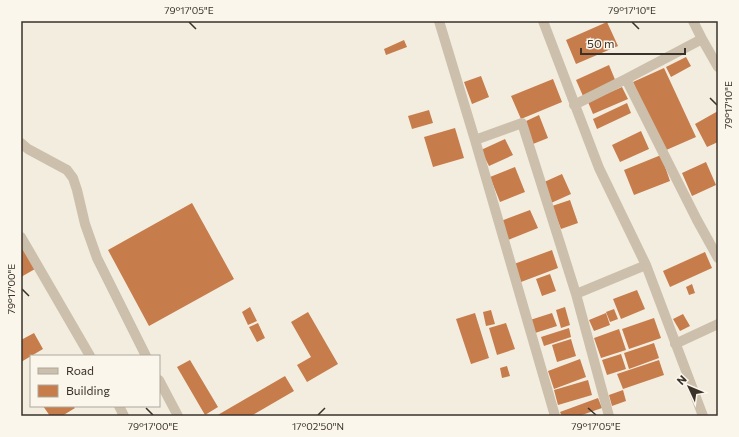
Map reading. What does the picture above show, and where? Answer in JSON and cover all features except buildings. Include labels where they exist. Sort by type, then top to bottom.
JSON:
[{"type":"street","points":[[439,21],[555,416]]},
{"type":"street","points":[[543,21],[599,168],[646,265],[703,416]]},
{"type":"street","points":[[693,21],[718,67]]},
{"type":"street","points":[[574,105],[626,80],[702,39]]},
{"type":"street","points":[[626,80],[697,220],[718,258]]},
{"type":"street","points":[[475,140],[522,123],[576,294],[609,416]]},
{"type":"street","points":[[21,143],[28,149],[67,170],[73,178],[78,190],[85,224],[97,258],[146,355]]},
{"type":"street","points":[[21,237],[89,355]]},
{"type":"street","points":[[576,294],[646,265]]},
{"type":"street","points":[[675,344],[718,324]]},
{"type":"street","points":[[160,382],[178,416]]},
{"type":"street","points":[[120,407],[124,416]]}]
